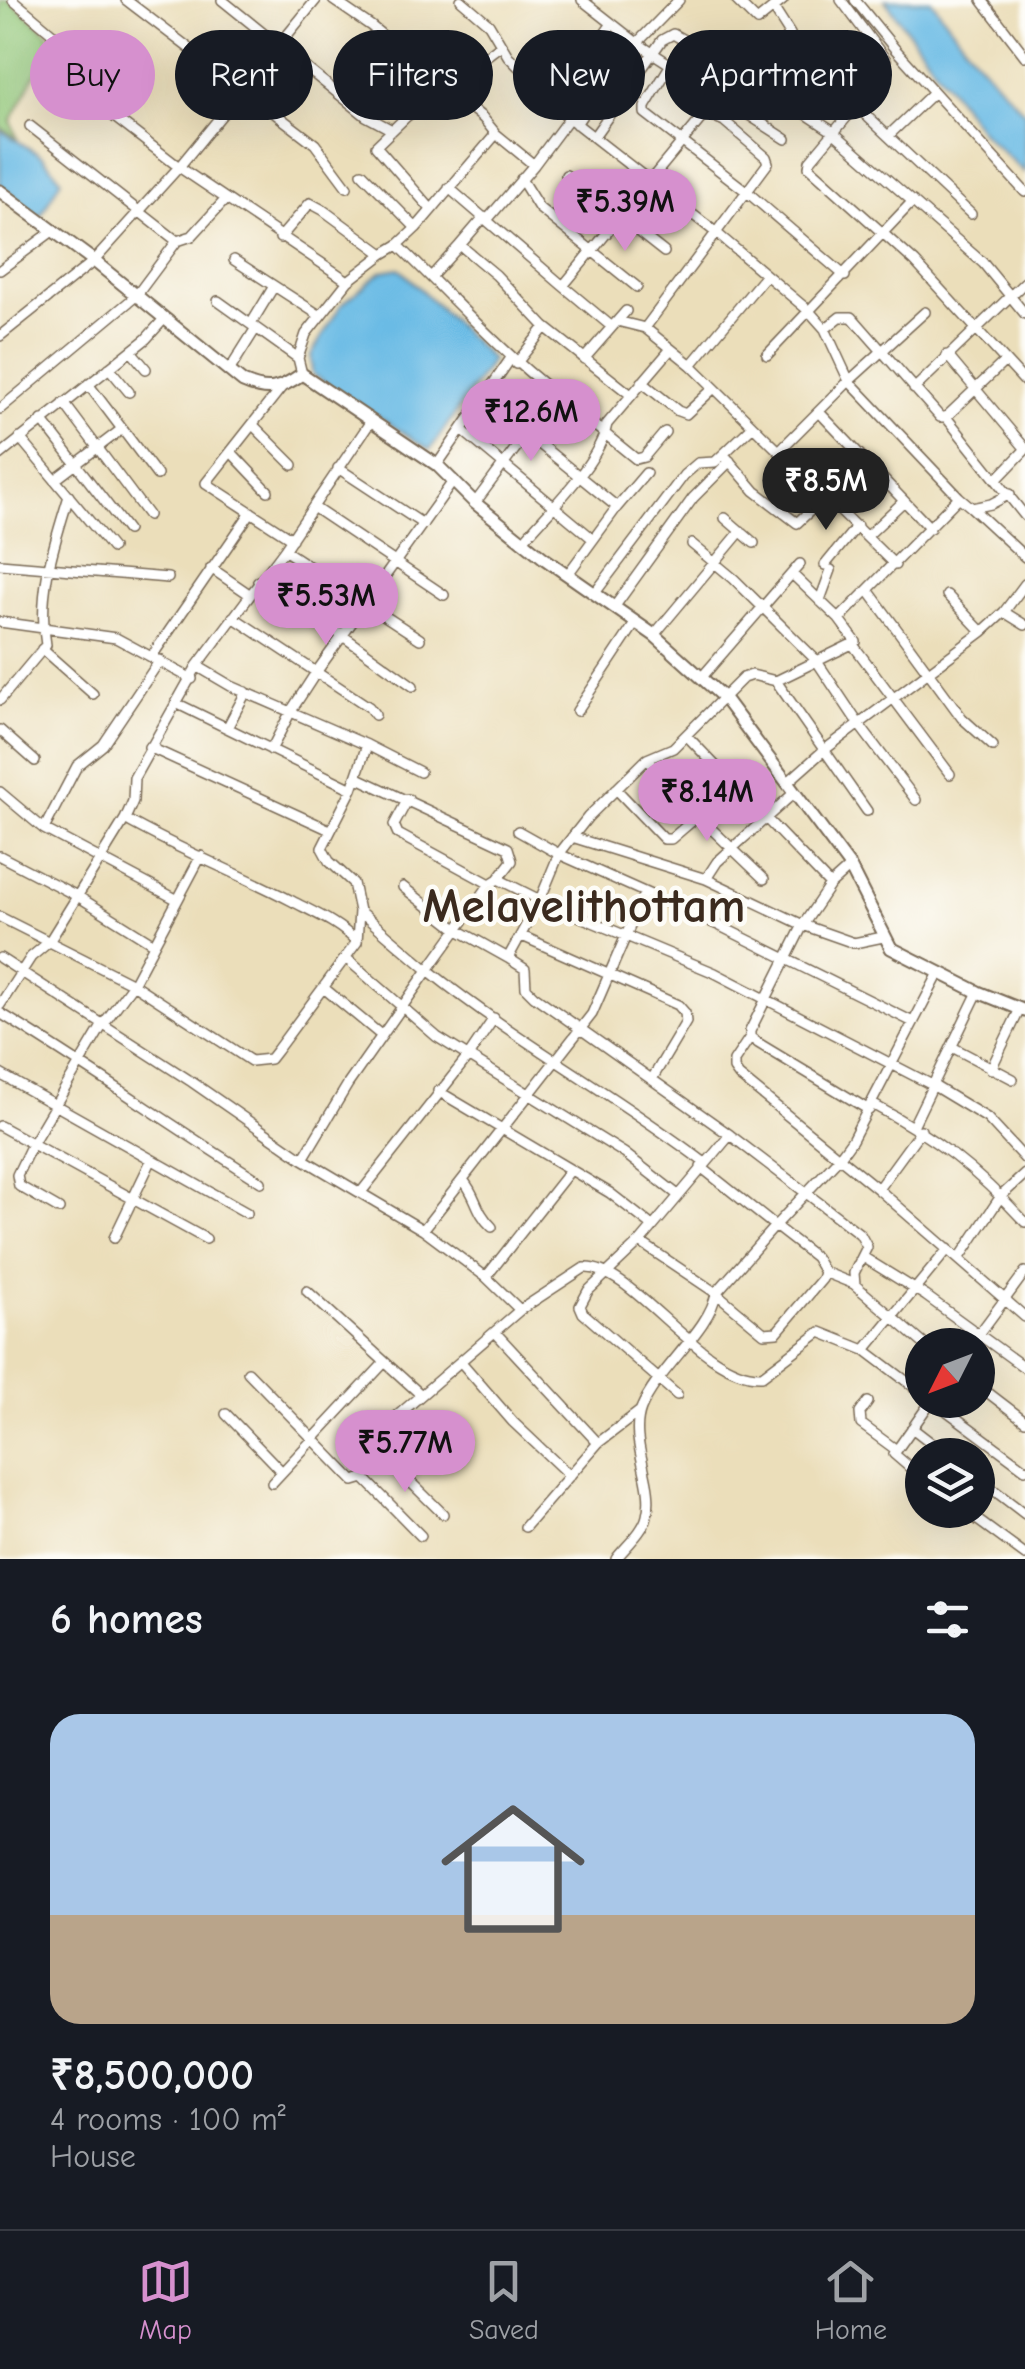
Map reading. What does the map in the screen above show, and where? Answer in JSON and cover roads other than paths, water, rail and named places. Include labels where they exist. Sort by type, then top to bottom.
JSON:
[{"type":"main road","points":[[3,199],[54,230],[229,371],[265,392],[281,388],[302,374],[372,420],[437,466],[523,541],[654,635],[724,698],[850,867],[891,948],[905,958],[1022,1010]]},
{"type":"street","points":[[13,0],[52,33],[52,69],[179,166],[348,281]]},
{"type":"street","points":[[126,0],[175,38]]},
{"type":"street","points":[[222,0],[261,30]]},
{"type":"street","points":[[292,30],[316,0]]},
{"type":"street","points":[[333,0],[377,30]]},
{"type":"street","points":[[461,0],[489,24],[513,61]]},
{"type":"street","points":[[645,34],[679,0]]},
{"type":"street","points":[[736,0],[757,20],[783,0]]},
{"type":"street","points":[[841,0],[864,30]]},
{"type":"street","points":[[856,0],[1025,192]]},
{"type":"street","points":[[982,0],[1024,52]]},
{"type":"street","points":[[589,2],[619,30]]},
{"type":"street","points":[[774,10],[789,30]]},
{"type":"street","points":[[607,30],[611,25]]},
{"type":"street","points":[[595,136],[665,38]]},
{"type":"street","points":[[493,51],[501,45]]},
{"type":"street","points":[[645,47],[665,60]]},
{"type":"street","points":[[313,72],[366,116],[392,130]]},
{"type":"street","points":[[665,76],[644,110],[845,276]]},
{"type":"street","points":[[888,136],[934,92]]},
{"type":"street","points":[[563,286],[700,120],[708,114],[724,121],[766,156],[768,163],[645,328]]},
{"type":"street","points":[[0,336],[94,261],[218,120]]},
{"type":"street","points":[[282,120],[316,144],[346,187]]},
{"type":"street","points":[[404,120],[376,146],[430,208]]},
{"type":"street","points":[[484,120],[534,164]]},
{"type":"street","points":[[757,120],[786,139]]},
{"type":"street","points":[[815,120],[983,263],[1025,314]]},
{"type":"street","points":[[843,120],[809,167],[915,262],[1025,382]]},
{"type":"street","points":[[871,120],[971,214]]},
{"type":"street","points":[[431,277],[573,121],[809,311],[825,329],[849,381],[959,497],[1025,557]]},
{"type":"street","points":[[30,126],[177,241]]},
{"type":"street","points":[[302,374],[298,358],[306,334],[319,315],[348,281],[416,228],[496,134]]},
{"type":"street","points":[[362,172],[416,228]]},
{"type":"street","points":[[566,175],[664,252]]},
{"type":"street","points":[[521,180],[539,208],[637,288]]},
{"type":"street","points":[[450,188],[563,286],[614,324],[645,328],[690,365],[895,565]]},
{"type":"street","points":[[0,409],[136,296],[177,241],[192,236],[226,199]]},
{"type":"street","points":[[768,354],[913,201]]},
{"type":"street","points":[[280,238],[310,203],[383,254]]},
{"type":"street","points":[[0,270],[54,230]]},
{"type":"street","points":[[398,245],[514,361],[638,460],[665,432]]},
{"type":"street","points":[[460,245],[496,275],[545,327],[631,395]]},
{"type":"street","points":[[234,260],[319,315]]},
{"type":"street","points":[[690,365],[766,275]]},
{"type":"street","points":[[914,388],[1025,282]]},
{"type":"street","points":[[229,371],[274,286]]},
{"type":"street","points":[[218,301],[298,358]]},
{"type":"street","points":[[584,359],[626,310]]},
{"type":"street","points":[[779,451],[926,312]]},
{"type":"street","points":[[825,329],[840,317],[852,318],[940,418],[946,417],[1006,361]]},
{"type":"street","points":[[0,455],[164,319]]},
{"type":"street","points":[[437,466],[484,398],[545,327]]},
{"type":"street","points":[[523,541],[580,474],[604,436],[607,424],[671,349]]},
{"type":"street","points":[[131,350],[146,369]]},
{"type":"street","points":[[947,355],[1025,449],[997,478]]},
{"type":"street","points":[[109,368],[129,392]]},
{"type":"street","points":[[642,382],[686,414],[714,388]]},
{"type":"street","points":[[88,384],[157,475]]},
{"type":"street","points":[[281,388],[206,483],[292,539]]},
{"type":"street","points":[[475,502],[556,394]]},
{"type":"street","points":[[484,398],[617,507]]},
{"type":"street","points":[[64,403],[148,515]]},
{"type":"street","points":[[820,413],[930,528]]},
{"type":"street","points":[[946,417],[1025,516]]},
{"type":"street","points":[[42,420],[127,530]]},
{"type":"street","points":[[0,1005],[31,957],[49,942],[126,819],[133,802],[134,778],[196,666],[292,539],[372,420]]},
{"type":"street","points":[[253,425],[294,465]]},
{"type":"street","points":[[614,606],[693,498],[754,426]]},
{"type":"street","points":[[55,480],[122,429]]},
{"type":"street","points":[[462,430],[593,539]]},
{"type":"street","points":[[20,438],[112,548]]},
{"type":"street","points":[[232,453],[268,492]]},
{"type":"street","points":[[726,458],[755,492],[797,522],[826,496]]},
{"type":"street","points":[[595,593],[684,476],[698,463],[726,458]]},
{"type":"street","points":[[338,468],[423,524]]},
{"type":"street","points":[[568,574],[646,473]]},
{"type":"street","points":[[272,750],[291,711],[454,480]]},
{"type":"street","points":[[972,508],[1010,494]]},
{"type":"street","points":[[0,700],[46,645],[43,626],[47,567],[69,496]]},
{"type":"street","points":[[839,618],[959,497]]},
{"type":"street","points":[[867,536],[904,501]]},
{"type":"street","points":[[314,507],[444,594]]},
{"type":"street","points":[[44,829],[77,766],[103,744],[211,568],[251,512]]},
{"type":"street","points":[[725,518],[754,543]]},
{"type":"street","points":[[820,600],[828,568],[857,526]]},
{"type":"street","points":[[654,635],[741,531]]},
{"type":"street","points":[[692,544],[816,660],[916,800]]},
{"type":"street","points":[[284,550],[420,640]]},
{"type":"street","points":[[0,564],[168,578]]},
{"type":"street","points":[[702,677],[800,564]]},
{"type":"street","points":[[211,568],[249,594]]},
{"type":"street","points":[[792,574],[855,638],[854,646],[950,774]]},
{"type":"street","points":[[258,582],[413,686]]},
{"type":"street","points":[[706,879],[717,862],[766,821],[823,751],[982,632],[1004,612],[1025,584]]},
{"type":"street","points":[[868,590],[962,718],[992,746]]},
{"type":"street","points":[[947,595],[982,632]]},
{"type":"street","points":[[1004,612],[1025,625]]},
{"type":"street","points":[[233,617],[369,707],[374,715]]},
{"type":"street","points":[[0,622],[116,638],[192,679]]},
{"type":"street","points":[[577,711],[636,622]]},
{"type":"street","points":[[508,958],[540,900],[559,854],[647,759],[673,748],[743,678],[752,675],[776,681],[854,646]]},
{"type":"street","points":[[42,649],[93,694]]},
{"type":"street","points":[[196,666],[420,772]]},
{"type":"street","points":[[776,681],[867,811]]},
{"type":"street","points":[[227,728],[246,692]]},
{"type":"street","points":[[178,704],[352,789]]},
{"type":"street","points":[[0,730],[35,761]]},
{"type":"street","points":[[687,736],[830,885]]},
{"type":"street","points":[[0,917],[133,984],[250,1061],[270,1059],[357,942],[359,911],[353,883],[322,848],[352,789],[367,745]]},
{"type":"street","points":[[150,747],[330,830]]},
{"type":"street","points":[[647,759],[698,816],[764,878]]},
{"type":"street","points":[[303,1159],[428,970],[512,861],[508,848],[356,776]]},
{"type":"street","points":[[616,789],[664,839],[671,840],[698,816]]},
{"type":"street","points":[[0,792],[44,829],[176,899]]},
{"type":"street","points":[[408,799],[394,825],[398,834],[494,881],[715,973],[766,999],[934,1086],[987,1118],[1025,1158]]},
{"type":"street","points":[[126,819],[176,848],[201,856],[332,922],[357,942]]},
{"type":"street","points":[[518,831],[914,1022]]},
{"type":"street","points":[[572,837],[706,879],[854,943],[884,937]]},
{"type":"street","points":[[0,856],[79,897],[154,944]]},
{"type":"street","points":[[59,1208],[16,1182],[32,1144],[102,1026],[133,984],[201,856]]},
{"type":"street","points":[[850,867],[830,885],[803,924],[753,1022],[750,1037],[734,1061],[734,1070],[1025,1317]]},
{"type":"street","points":[[404,887],[458,930],[524,970],[526,988],[534,996],[860,1234],[867,1247],[854,1273],[855,1285]]},
{"type":"street","points":[[423,1230],[580,1029],[611,975],[644,894]]},
{"type":"street","points":[[359,911],[428,970],[494,1018],[654,1124],[816,1257],[824,1272],[855,1285],[905,1330]]},
{"type":"street","points":[[522,936],[678,1005],[686,1014],[686,1022],[652,1080]]},
{"type":"street","points":[[0,958],[303,1159],[423,1230],[486,1277],[520,1310]]},
{"type":"street","points":[[347,959],[467,1058],[624,1153],[678,1195]]},
{"type":"street","points":[[525,1527],[598,1443],[640,1410],[658,1380],[707,1319],[716,1294],[839,1158],[871,1107],[939,973]]},
{"type":"street","points":[[324,990],[382,1036]]},
{"type":"street","points":[[878,1190],[917,1128],[978,992]]},
{"type":"street","points":[[991,1069],[1022,1010]]},
{"type":"street","points":[[0,1013],[261,1182]]},
{"type":"street","points":[[362,1191],[494,1018]]},
{"type":"street","points":[[750,1037],[871,1107],[917,1128],[963,1160],[1025,1222]]},
{"type":"street","points":[[952,1046],[1013,1080]]},
{"type":"street","points":[[0,1074],[247,1212]]},
{"type":"street","points":[[438,1091],[610,1193],[651,1225]]},
{"type":"street","points":[[0,1126],[206,1238]]},
{"type":"street","points":[[677,1395],[583,1312],[582,1300],[640,1242],[730,1136]]},
{"type":"street","points":[[114,1238],[152,1161]]},
{"type":"street","points":[[486,1277],[569,1172]]},
{"type":"street","points":[[959,1259],[1000,1196],[1025,1174]]},
{"type":"street","points":[[463,1180],[472,1190],[478,1214],[492,1227]]},
{"type":"street","points":[[640,1242],[716,1294],[764,1333],[777,1332],[824,1272]]},
{"type":"street","points":[[865,1350],[948,1249]]},
{"type":"street","points":[[863,1258],[971,1328]]},
{"type":"street","points":[[368,1441],[520,1310],[584,1268],[608,1271],[688,1340],[742,1375],[762,1376],[773,1370],[820,1332],[865,1350],[905,1380]]},
{"type":"street","points":[[983,1328],[1025,1272]]},
{"type":"street","points":[[307,1291],[420,1394]]},
{"type":"street","points":[[495,1332],[598,1443]]},
{"type":"street","points":[[995,1346],[1025,1368]]},
{"type":"street","points":[[461,1362],[513,1422],[570,1476]]},
{"type":"street","points":[[272,1483],[384,1363]]},
{"type":"street","points":[[248,1372],[354,1481],[364,1478],[378,1462],[389,1461],[443,1514]]},
{"type":"street","points":[[995,1398],[1025,1422]]},
{"type":"street","points":[[905,1465],[895,1458],[896,1450],[932,1400],[1025,1469]]},
{"type":"street","points":[[868,1402],[860,1413],[862,1424],[896,1450]]},
{"type":"street","points":[[616,1559],[647,1519],[638,1429],[640,1410]]},
{"type":"street","points":[[226,1414],[282,1472]]},
{"type":"street","points":[[912,1428],[925,1438]]},
{"type":"street","points":[[364,1478],[422,1536]]},
{"type":"street","points":[[995,1492],[1025,1514]]},
{"type":"street","points":[[993,1528],[1025,1555]]},
{"type":"water","points":[[885,0],[931,0],[974,57],[1025,113],[1025,173],[983,134]]},
{"type":"water","points":[[0,130],[43,157],[61,179],[40,217],[0,185]]},
{"type":"water","points":[[399,268],[492,360],[430,450],[312,374],[311,355],[341,305],[382,271]]},
{"type":"district","name":"Melavelithottam","points":[[584,905]]}]
